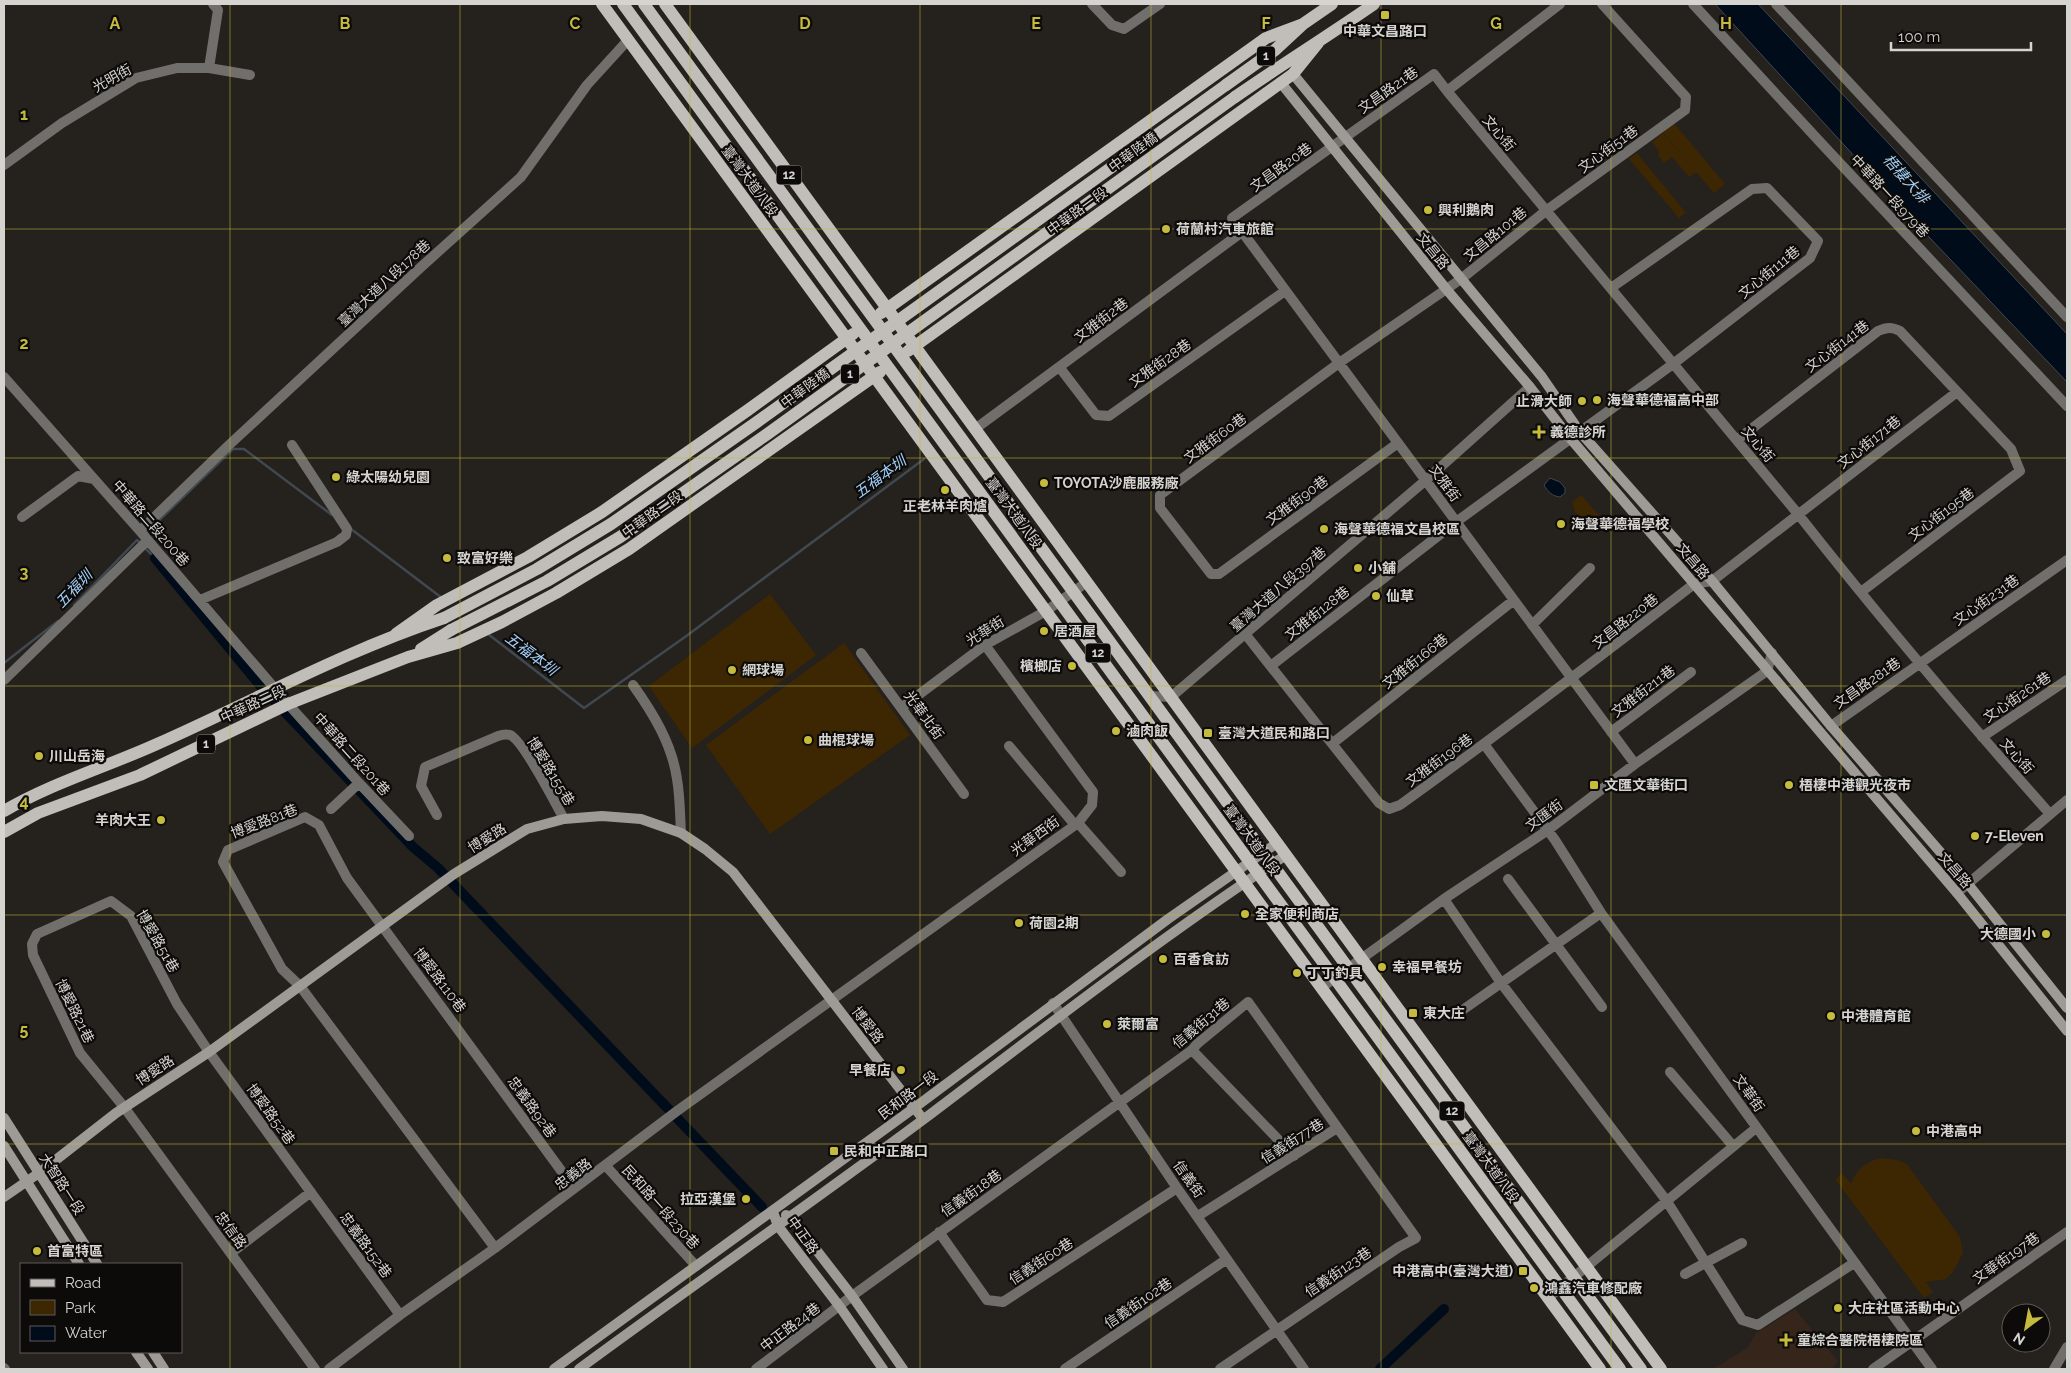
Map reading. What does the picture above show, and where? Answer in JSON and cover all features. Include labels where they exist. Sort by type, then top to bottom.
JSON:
[{"type":"main road","name":"臺灣大道八段","points":[[602,4],[1600,1369]]},
{"type":"main road","name":"臺灣大道八段","points":[[623,4],[867,324],[1060,602],[1620,1369]]},
{"type":"main road","name":"臺灣大道八段","points":[[644,4],[867,324],[874,376]]},
{"type":"main road","name":"臺灣大道八段","points":[[664,4],[1661,1369]]},
{"type":"main road","name":"1","points":[[867,324],[1266,38],[1303,24],[1332,4]]},
{"type":"main road","name":"中華路一段","points":[[1236,97],[1284,62],[1318,43],[1374,4]]},
{"type":"main road","name":"中華陸橋","points":[[444,618],[537,569],[611,524],[765,417],[1275,50],[1303,24]]},
{"type":"main road","name":"中華路一段","points":[[894,361],[1293,74],[1318,43]]},
{"type":"main road","name":"中華陸橋","points":[[451,630],[546,581],[628,531],[774,429],[1236,97]]},
{"type":"main road","name":"臺灣大道八段","points":[[867,324],[914,347]]},
{"type":"main road","name":"中華路二段","points":[[396,634],[437,605],[528,557],[602,512],[867,324]]},
{"type":"main road","name":"臺灣大道八段","points":[[894,361],[1073,592],[1641,1369]]},
{"type":"main road","name":"中華路二段","points":[[4,832],[38,813],[140,775],[288,704],[408,657],[457,643],[502,622],[583,577],[637,544],[894,361]]},
{"type":"main road","name":"中華路二段","points":[[4,811],[32,795],[156,744],[396,634],[444,618]]},
{"type":"main road","name":"中華路二段","points":[[408,657],[451,630]]},
{"type":"main road","name":"臺灣大道八段","points":[[1264,853],[1286,855]]},
{"type":"street","points":[[1092,4],[1112,25],[1124,29],[1156,5]]},
{"type":"street","points":[[1447,91],[1560,4]]},
{"type":"street","name":"文心街51巷","points":[[1547,210],[1685,110],[1686,96],[1602,4]]},
{"type":"street","name":"中華路一段979巷","points":[[1694,4],[2067,406]]},
{"type":"street","points":[[1776,4],[2067,316]]},
{"type":"street","points":[[209,68],[219,6]]},
{"type":"street","name":"臺灣大道八段178巷","points":[[140,531],[236,438],[521,177],[587,84],[628,40]]},
{"type":"street","name":"光明街","points":[[4,165],[62,123],[136,78],[178,68],[209,68],[250,75]]},
{"type":"street","name":"文昌路","points":[[1293,74],[1542,377],[1580,432],[1712,581],[1831,726],[1968,884],[2067,1008]]},
{"type":"street","name":"文昌路21巷","points":[[1345,137],[1434,74],[1447,91]]},
{"type":"street","name":"文昌路","points":[[1281,83],[1447,290],[1767,671],[1957,893],[2067,1031]]},
{"type":"street","name":"文心街","points":[[1447,91],[1920,663],[2050,814]]},
{"type":"street","name":"文昌路20巷","points":[[1232,218],[1345,137]]},
{"type":"street","name":"文心街111巷","points":[[1611,288],[1752,189],[1767,188],[1818,241],[1810,258],[1673,364]]},
{"type":"street","name":"文昌路101巷","points":[[1339,363],[1447,290],[1547,210]]},
{"type":"street","name":"文雅街","points":[[1232,218],[1635,764]]},
{"type":"street","name":"文雅街2巷","points":[[975,429],[1242,232]]},
{"type":"street","name":"文雅街28巷","points":[[1060,368],[1096,415],[1109,416],[1285,291]]},
{"type":"street","name":"文心街141巷","points":[[1737,440],[1863,342],[1886,328],[1893,328],[1900,331],[2011,449]]},
{"type":"street","name":"文雅街60巷","points":[[1211,574],[1160,508],[1160,495],[1339,363]]},
{"type":"street","name":"文雅街128巷","points":[[1272,665],[1456,522],[1673,364]]},
{"type":"street","name":"中華路二段200巷","points":[[4,378],[276,688]]},
{"type":"street","name":"臺灣大道八段397巷","points":[[1171,697],[1426,480],[1530,387]]},
{"type":"street","name":"文心街171巷","points":[[1712,581],[1957,392]]},
{"type":"street","name":"文雅街90巷","points":[[1211,574],[1219,574],[1398,443]]},
{"type":"street","points":[[200,600],[337,542],[346,536],[347,529],[292,445]]},
{"type":"street","name":"文心街195巷","points":[[1861,592],[2020,471],[2011,449]]},
{"type":"street","points":[[22,517],[78,476],[94,479]]},
{"type":"street","points":[[4,680],[147,541]]},
{"type":"street","name":"文心街231巷","points":[[1920,663],[2067,560]]},
{"type":"street","points":[[1532,625],[1590,568]]},
{"type":"street","points":[[1694,584],[1712,581]]},
{"type":"street","name":"光華街","points":[[901,708],[985,645],[1046,611],[1087,582]]},
{"type":"street","name":"文昌路220巷","points":[[1572,679],[1694,584]]},
{"type":"street","name":"文雅街166巷","points":[[1333,743],[1514,600]]},
{"type":"street","points":[[1246,635],[1333,743]]},
{"type":"street","name":"光華西街","points":[[833,1000],[1076,824],[1092,805],[1094,792],[985,645]]},
{"type":"street","name":"光華北街","points":[[861,653],[964,794]]},
{"type":"street","points":[[1767,671],[1772,653]]},
{"type":"street","name":"文昌路281巷","points":[[1831,726],[1920,663]]},
{"type":"street","name":"文匯街","points":[[1321,988],[1444,899],[1548,830],[1635,764],[1767,671]]},
{"type":"street","name":"文雅街211巷","points":[[1612,732],[1691,672]]},
{"type":"street","name":"文雅街196巷","points":[[1333,743],[1379,803],[1389,809],[1400,804],[1572,679]]},
{"type":"street","name":"文心街261巷","points":[[1982,737],[2067,680]]},
{"type":"street","points":[[633,685],[664,734],[677,778],[681,833]]},
{"type":"street","name":"中華路二段201巷","points":[[276,688],[288,704],[409,836]]},
{"type":"street","points":[[1149,696],[1171,697]]},
{"type":"street","name":"博愛路155巷","points":[[437,815],[421,786],[425,767],[498,736],[509,734],[515,738],[525,752],[564,819]]},
{"type":"street","name":"文華街","points":[[1484,744],[1548,830],[1601,913],[1932,1369]]},
{"type":"street","points":[[1009,746],[1076,824],[1121,872]]},
{"type":"street","points":[[331,809],[359,783]]},
{"type":"street","points":[[1957,893],[2067,800]]},
{"type":"street","name":"博愛路","points":[[4,1197],[124,1107],[209,1052],[454,874],[527,829],[564,819],[602,816],[641,819],[681,833],[705,849],[733,872],[833,1000],[923,1120]]},
{"type":"street","name":"博愛路81巷","points":[[300,986],[282,969],[223,862],[228,850],[305,817],[319,825],[347,878],[382,926]]},
{"type":"street","name":"民和路一段","points":[[1254,868],[1264,853],[1277,843]]},
{"type":"street","name":"民和路一段","points":[[554,1369],[773,1212],[1168,919],[1254,868],[1272,864],[1286,855]]},
{"type":"street","name":"民和路一段","points":[[579,1369],[923,1120],[1240,877]]},
{"type":"street","points":[[1508,879],[1602,1007]]},
{"type":"street","points":[[1444,899],[1501,983],[1666,1200],[1742,1320],[1758,1325],[1854,1264]]},
{"type":"street","name":"博愛路51巷","points":[[32,944],[38,934],[111,901],[131,916],[177,1004],[209,1052]]},
{"type":"street","points":[[1464,1009],[1601,913]]},
{"type":"street","name":"博愛路110巷","points":[[382,926],[475,1050]]},
{"type":"street","name":"博愛路21巷","points":[[32,944],[33,955],[80,1053],[124,1107]]},
{"type":"street","points":[[300,986],[495,1248]]},
{"type":"street","name":"忠義路","points":[[329,1369],[400,1315],[606,1166],[677,1111],[833,1000]]},
{"type":"street","name":"信義街31巷","points":[[1121,1103],[1192,1050],[1196,1044],[1248,1002],[1337,1128]]},
{"type":"street","name":"信義街","points":[[1053,1003],[1177,1188],[1304,1369]]},
{"type":"street","name":"忠義路92巷","points":[[475,1050],[568,1180]]},
{"type":"street","points":[[1192,1050],[1294,1156]]},
{"type":"street","name":"博愛路52巷","points":[[209,1052],[311,1192]]},
{"type":"street","points":[[1670,1072],[1734,1146]]},
{"type":"street","name":"信義街18巷","points":[[840,1307],[852,1296],[939,1232],[1121,1103]]},
{"type":"street","name":"忠信路","points":[[124,1107],[315,1369]]},
{"type":"street","name":"大智路一段","points":[[4,1118],[96,1263]]},
{"type":"street","name":"信義街77巷","points":[[1198,1216],[1337,1128],[1416,1238]]},
{"type":"street","points":[[1548,1298],[1756,1128]]},
{"type":"street","name":"大智路一段","points":[[4,1146],[79,1263]]},
{"type":"street","name":"民和路一段230巷","points":[[606,1166],[696,1266]]},
{"type":"street","name":"信義街60巷","points":[[939,1232],[987,1300],[1003,1302],[1177,1188]]},
{"type":"street","points":[[231,1253],[311,1192]]},
{"type":"street","name":"忠義路152巷","points":[[311,1192],[400,1315]]},
{"type":"street","name":"中正路","points":[[773,1212],[790,1216],[852,1296],[904,1369]]},
{"type":"street","name":"中正路","points":[[773,1212],[778,1226],[840,1307],[883,1369]]},
{"type":"street","name":"文華街197巷","points":[[1873,1369],[2067,1232]]},
{"type":"street","name":"信義街123巷","points":[[1220,1369],[1399,1247],[1416,1238]]},
{"type":"street","points":[[1684,1274],[1742,1243]]},
{"type":"street","name":"信義街102巷","points":[[1065,1369],[1227,1259]]},
{"type":"street","name":"中正路24巷","points":[[756,1369],[840,1307]]},
{"type":"street","points":[[2054,1369],[2067,1347]]},
{"type":"street","points":[[137,1353],[148,1369]]},
{"type":"street","points":[[154,1353],[164,1369]]},
{"type":"shaded area","name":"童綜合醫院梧棲院區","points":[[1795,1309],[1838,1361],[1832,1369],[1713,1369],[1747,1348],[1756,1333]]},
{"type":"green space","points":[[1673,122],[1725,184],[1714,193],[1696,172],[1689,177],[1672,157],[1664,163],[1658,155],[1659,151],[1652,142],[1663,133],[1691,166],[1662,131]]},
{"type":"green space","points":[[1637,153],[1686,213],[1679,218],[1629,159]]},
{"type":"green space","points":[[1581,495],[1606,523],[1591,527],[1575,512],[1572,502]]},
{"type":"green space","name":"網球場","points":[[770,594],[816,655],[692,748],[649,686]]},
{"type":"green space","name":"曲棍球場","points":[[844,643],[910,735],[770,834],[706,745]]},
{"type":"green space","points":[[1880,1158],[1897,1160],[1907,1164],[1960,1237],[1963,1253],[1953,1272],[1946,1279],[1926,1282],[1933,1292],[1924,1298],[1835,1179],[1842,1173],[1851,1184],[1862,1167]]},
{"type":"water","name":"梧棲大排","points":[[1715,4],[1758,4],[2067,334],[2067,382],[1910,217]]},
{"type":"water","points":[[1550,478],[1560,482],[1565,488],[1565,493],[1560,497],[1550,493],[1544,485]]},
{"type":"waterway","name":"五福本圳","points":[[146,533],[233,449],[244,449],[332,515]]},
{"type":"waterway","name":"五福本圳","points":[[488,634],[584,708],[685,637],[924,459]]},
{"type":"waterway","name":"五福本圳","points":[[351,529],[442,598]]},
{"type":"waterway","name":"五福圳","points":[[74,605],[137,540],[140,543]]},
{"type":"waterway","name":"五福圳","points":[[144,547],[155,558]]},
{"type":"waterway","points":[[155,558],[263,689],[413,847],[438,868],[762,1207]]},
{"type":"waterway","name":"五福圳","points":[[4,663],[58,621]]},
{"type":"waterway","points":[[1380,1369],[1444,1309]]},
{"type":"place","name":"中華文昌路口","points":[[1385,15]]},
{"type":"place","name":"興利鵝肉","points":[[1428,210]]},
{"type":"place","name":"荷蘭村汽車旅館","points":[[1166,229]]},
{"type":"place","name":"海聲華德福高中部","points":[[1597,400]]},
{"type":"place","name":"止滑大師","points":[[1582,401]]},
{"type":"place","name":"義德診所","points":[[1539,432]]},
{"type":"place","name":"綠太陽幼兒園","points":[[336,477]]},
{"type":"place","name":"TOYOTA沙鹿服務廠","points":[[1044,483]]},
{"type":"place","name":"正老林羊肉爐","points":[[945,490]]},
{"type":"place","name":"海聲華德福學校","points":[[1561,524]]},
{"type":"place","name":"海聲華德福文昌校區","points":[[1324,529]]},
{"type":"place","name":"致富好樂","points":[[447,558]]},
{"type":"place","name":"小舖","points":[[1358,568]]},
{"type":"place","name":"仙草","points":[[1376,596]]},
{"type":"place","name":"居酒屋","points":[[1044,631]]},
{"type":"place","name":"檳榔店","points":[[1072,666]]},
{"type":"place","name":"網球場","points":[[732,670]]},
{"type":"place","name":"滷肉飯","points":[[1116,731]]},
{"type":"place","name":"臺灣大道民和路口","points":[[1208,733]]},
{"type":"place","name":"曲棍球場","points":[[808,740]]},
{"type":"place","name":"川山岳海","points":[[39,756]]},
{"type":"place","name":"文匯文華街口","points":[[1594,785]]},
{"type":"place","name":"梧棲中港觀光夜市","points":[[1789,785]]},
{"type":"place","name":"羊肉大王","points":[[161,820]]},
{"type":"place","name":"7-Eleven","points":[[1975,836]]},
{"type":"place","name":"全家便利商店","points":[[1245,914]]},
{"type":"place","name":"荷園2期","points":[[1019,923]]},
{"type":"place","name":"大德國小","points":[[2046,934]]},
{"type":"place","name":"百香食訪","points":[[1163,959]]},
{"type":"place","name":"幸福早餐坊","points":[[1382,967]]},
{"type":"place","name":"丁丁釣具","points":[[1297,973]]},
{"type":"place","name":"東大庄","points":[[1413,1013]]},
{"type":"place","name":"中港體育館","points":[[1831,1016]]},
{"type":"place","name":"萊爾富","points":[[1107,1024]]},
{"type":"place","name":"早餐店","points":[[901,1070]]},
{"type":"place","name":"中港高中","points":[[1916,1131]]},
{"type":"place","name":"民和中正路口","points":[[834,1151]]},
{"type":"place","name":"拉亞漢堡","points":[[746,1199]]},
{"type":"place","name":"首富特區","points":[[37,1251]]},
{"type":"place","name":"中港高中(臺灣大道)","points":[[1523,1271]]},
{"type":"place","name":"鴻鑫汽車修配廠","points":[[1534,1288]]},
{"type":"place","name":"大庄社區活動中心","points":[[1838,1308]]},
{"type":"place","name":"童綜合醫院梧棲院區","points":[[1786,1340]]}]
